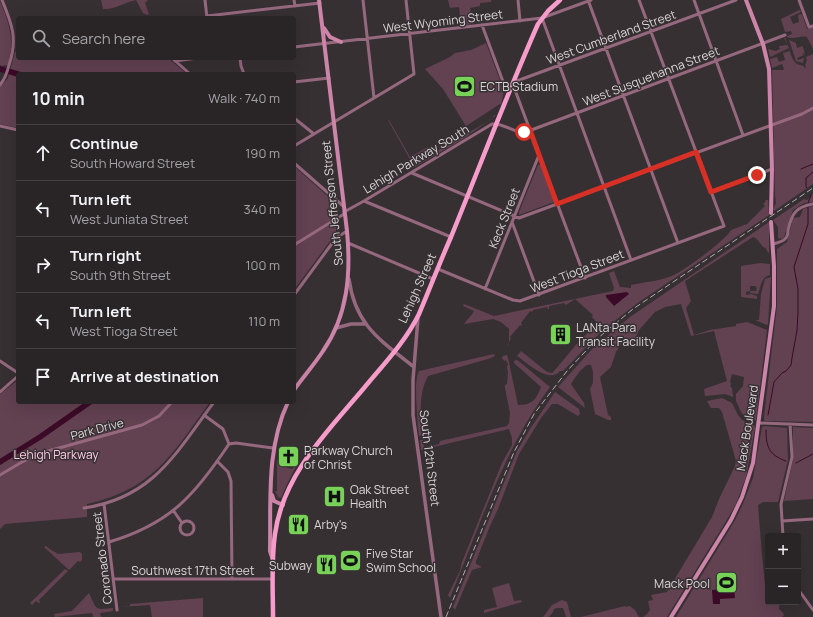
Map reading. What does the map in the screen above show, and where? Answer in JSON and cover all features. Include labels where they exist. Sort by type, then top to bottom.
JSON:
[{"type":"main road","name":"Lehigh Street","points":[[273,617],[273,561],[275,534],[282,505],[294,478],[310,453],[408,333],[419,313],[438,268],[535,31],[542,18],[560,0]]},
{"type":"main road","points":[[746,0],[767,60],[770,77],[772,169],[771,213]]},
{"type":"main road","name":"South Jefferson Street","points":[[296,387],[323,352],[336,328],[344,304],[349,278],[347,231],[319,2]]},
{"type":"main road","points":[[322,25],[330,37],[341,42]]},
{"type":"main road","name":"Mack Boulevard","points":[[672,617],[739,505],[753,463],[774,306],[773,244],[771,222]]},
{"type":"main road","points":[[273,561],[270,551],[273,448],[280,420],[287,404]]},
{"type":"main road","points":[[271,486],[274,501],[282,505]]},
{"type":"street","points":[[0,85],[6,75],[16,48],[13,28],[2,0]]},
{"type":"street","points":[[205,0],[207,16]]},
{"type":"street","points":[[294,0],[295,6]]},
{"type":"street","points":[[363,0],[374,98]]},
{"type":"street","points":[[296,145],[414,74],[406,0]]},
{"type":"street","points":[[518,0],[520,21]]},
{"type":"street","points":[[589,0],[678,243]]},
{"type":"street","name":"West Wyoming Street","points":[[296,47],[542,18],[589,0]]},
{"type":"street","points":[[639,0],[711,192],[772,169]]},
{"type":"street","points":[[694,0],[743,135]]},
{"type":"street","name":"West Cumberland Street","points":[[514,82],[736,0]]},
{"type":"street","points":[[799,0],[809,27],[813,26]]},
{"type":"street","points":[[215,16],[319,2]]},
{"type":"street","points":[[542,18],[631,260]]},
{"type":"street","points":[[482,25],[505,87],[515,90],[585,278]]},
{"type":"street","name":"West Susquehanna Street","points":[[497,123],[522,132],[530,130],[785,35]]},
{"type":"street","points":[[175,60],[188,72]]},
{"type":"street","points":[[240,60],[243,72]]},
{"type":"street","points":[[296,82],[329,78]]},
{"type":"street","points":[[412,173],[519,218],[802,114],[813,108]]},
{"type":"street","points":[[296,120],[314,134]]},
{"type":"street","name":"Lehigh Parkway South","points":[[344,213],[489,125],[497,123]]},
{"type":"street","points":[[0,126],[16,130]]},
{"type":"street","name":"Keck Street","points":[[485,288],[539,155]]},
{"type":"street","points":[[296,165],[343,206]]},
{"type":"street","name":"West Tioga Street","points":[[438,268],[517,301],[524,301],[724,226],[711,192]]},
{"type":"street","points":[[364,201],[450,237]]},
{"type":"street","points":[[773,244],[785,240],[795,211],[812,204]]},
{"type":"street","points":[[296,244],[344,213]]},
{"type":"street","points":[[512,222],[539,295]]},
{"type":"street","points":[[296,292],[336,238],[347,231]]},
{"type":"street","points":[[348,243],[433,279]]},
{"type":"street","points":[[349,278],[355,304],[365,324],[394,352],[414,367]]},
{"type":"street","name":"South 12th Street","points":[[419,313],[412,397],[414,424],[441,617]]},
{"type":"street","points":[[336,328],[351,324],[365,324]]},
{"type":"street","points":[[0,361],[16,373]]},
{"type":"street","points":[[0,392],[16,377]]},
{"type":"street","name":"Park Drive","points":[[0,475],[41,453],[142,426],[159,416],[170,404]]},
{"type":"street","points":[[84,508],[104,504],[134,491],[156,476],[173,458],[212,404]]},
{"type":"street","points":[[204,415],[223,429],[229,444]]},
{"type":"street","points":[[759,423],[813,425]]},
{"type":"street","points":[[783,533],[782,500],[792,457],[790,424]]},
{"type":"street","points":[[109,542],[142,529],[173,510],[198,486],[229,444],[236,443],[273,448]]},
{"type":"street","points":[[217,461],[228,472],[231,481],[232,579]]},
{"type":"street","name":"Coronado Street","points":[[104,504],[117,610]]},
{"type":"street","points":[[173,510],[182,523]]},
{"type":"street","points":[[782,521],[813,519]]},
{"type":"street","points":[[187,521],[193,524],[194,529],[188,536],[182,533],[180,529],[182,523],[187,521]]},
{"type":"street","name":"Southwest 17th Street","points":[[113,579],[273,579]]},
{"type":"street","points":[[801,592],[813,610]]},
{"type":"green space","points":[[101,0],[136,0],[103,9]]},
{"type":"green space","points":[[136,0],[148,0],[145,3],[149,14],[147,15],[143,13]]},
{"type":"green space","points":[[448,0],[491,0],[491,2],[480,3],[480,6],[470,8],[472,24],[461,26],[459,7],[450,8]]},
{"type":"green space","points":[[0,1],[9,25],[11,41],[8,65],[2,66],[0,65]]},
{"type":"green space","points":[[800,10],[801,12],[790,17],[793,24],[799,22],[798,15],[802,14],[807,29],[813,27],[813,49],[807,37],[790,38],[787,36],[792,34],[791,31],[785,32],[781,19]]},
{"type":"green space","points":[[789,40],[796,43],[797,48],[803,46],[805,55],[803,53],[802,54],[804,55],[797,58],[798,60],[804,58],[803,63],[796,61]]},
{"type":"green space","name":"ECTB Stadium","points":[[486,43],[504,91],[501,105],[500,104],[466,126],[443,89],[425,69],[455,53],[471,50]]},
{"type":"green space","points":[[788,45],[789,48],[770,57],[768,49],[776,51],[780,49],[779,46]]},
{"type":"green space","points":[[790,51],[797,64],[804,66],[805,69],[807,61],[806,57],[813,54],[813,184],[774,211],[773,209],[776,203],[772,70],[784,69],[782,64],[772,68],[770,59],[777,57],[779,62],[785,60],[783,53]]},
{"type":"green space","points":[[15,52],[16,60],[170,60],[185,72],[16,72],[16,128],[0,124],[0,87],[8,78]]},
{"type":"green space","points":[[388,120],[410,157],[428,147],[432,154],[487,122],[463,139],[413,168],[410,166],[412,163]]},
{"type":"green space","points":[[538,165],[541,165],[554,202],[519,215],[519,212]]},
{"type":"green space","points":[[296,168],[333,201],[337,209],[336,233],[296,287]]},
{"type":"green space","points":[[813,194],[813,202],[804,203],[793,210],[784,237],[782,239],[778,238],[778,227],[773,220],[804,199],[807,200]]},
{"type":"green space","points":[[765,200],[768,200],[769,215],[639,302],[600,333],[563,371],[550,375],[544,374],[517,356],[521,351],[547,372],[552,373],[580,340],[598,324],[592,317],[593,315],[575,299],[566,305],[564,303],[549,306],[549,309],[547,307],[533,310],[532,312],[530,311],[521,323],[522,325],[520,325],[510,337],[509,342],[509,329],[501,322],[493,319],[464,324],[474,311],[463,306],[464,304],[494,316],[613,291],[614,288],[609,273],[614,271],[620,287],[631,288],[631,285],[669,277],[680,272],[696,261],[721,241],[731,230],[747,224],[765,206],[763,204],[766,201]]},
{"type":"green space","points":[[813,206],[813,422],[766,421],[764,420],[764,416],[777,306],[777,249],[787,242],[793,218],[800,217],[803,209]]},
{"type":"green space","points":[[769,222],[769,253],[757,239],[753,237],[685,281],[691,301],[686,308],[694,335],[710,330],[736,326],[736,324],[747,322],[767,330],[756,420],[746,419],[736,401],[736,394],[743,386],[744,377],[732,374],[730,386],[732,388],[733,397],[725,394],[705,396],[704,389],[727,381],[714,331],[691,336],[681,304],[665,307],[655,312],[639,330],[633,344],[630,346],[621,344],[616,352],[611,367],[600,377],[608,415],[611,417],[611,420],[595,414],[590,389],[593,383],[593,372],[591,365],[587,365],[582,369],[571,384],[584,403],[585,408],[558,387],[593,348],[630,317]]},
{"type":"green space","points":[[760,263],[770,264],[770,275],[763,280],[758,294],[750,293],[750,291],[746,292],[746,295],[751,294],[757,296],[757,299],[741,297],[741,266]],"holes":[[[750,286],[755,286],[757,288],[756,291],[750,291]]]},
{"type":"green space","points":[[771,277],[767,325],[755,320],[759,320],[761,294],[765,279]]},
{"type":"green space","points":[[494,354],[495,356],[488,359],[428,376],[421,397],[422,435],[419,436],[416,384],[419,371]]},
{"type":"green space","points":[[507,355],[518,405],[527,404],[533,401],[541,387],[514,363],[514,361],[517,360],[550,387],[533,411],[506,462],[482,516],[450,598],[448,595],[460,571],[462,562],[502,463],[512,445],[512,438],[509,429],[421,450],[420,440],[423,440],[424,448],[439,444],[440,441],[507,426],[509,423],[510,413],[505,388],[505,385],[507,384],[508,365],[506,360],[504,361],[502,358],[503,356]]},
{"type":"green space","name":"Lehigh Parkway","points":[[16,382],[16,404],[209,404],[184,438],[159,467],[145,479],[129,489],[87,504],[87,517],[5,524],[0,529],[0,394]]},
{"type":"green space","points":[[555,392],[579,409],[580,414],[578,416],[558,404],[552,404],[541,418],[519,454],[476,561],[476,564],[482,567],[472,570],[455,610],[453,607],[517,451]]},
{"type":"green space","points":[[722,398],[732,403],[742,420],[754,425],[755,428],[746,477],[736,504],[667,617],[643,617],[650,610],[648,601],[653,600],[651,595],[667,592],[712,517],[735,466],[736,461],[722,412],[719,408],[711,408],[707,401]]},
{"type":"green space","points":[[762,427],[787,428],[788,460],[778,502],[763,502],[758,505],[765,585],[765,605],[779,605],[779,609],[784,615],[782,617],[676,617],[734,522],[742,506],[753,478]]},
{"type":"green space","points":[[793,427],[813,428],[813,499],[784,501],[793,459]]},
{"type":"green space","points":[[277,459],[284,467],[292,469],[298,460],[299,461],[281,498],[278,497],[276,492],[277,496],[275,491],[278,491]]},
{"type":"green space","points":[[46,546],[58,554],[80,552],[82,554],[82,560],[80,562],[78,561],[69,570],[44,547]]},
{"type":"green space","points":[[65,569],[68,571],[39,600],[40,603],[36,601],[32,605],[30,603]]},
{"type":"green space","points":[[509,583],[514,601],[521,600],[522,602],[484,613],[484,610],[497,607],[492,588]]},
{"type":"green space","points":[[89,593],[97,608],[113,608],[113,611],[100,613],[101,617],[93,617],[92,613],[55,617],[54,614],[72,611]]},
{"type":"green space","points":[[203,598],[203,617],[152,617],[150,605],[119,607],[130,606],[130,604]]},
{"type":"green space","points":[[562,600],[567,602],[571,617],[566,617],[563,608],[557,608],[554,609],[549,617],[543,617],[552,605]]},
{"type":"green space","points":[[630,606],[635,610],[639,617],[581,617]]},
{"type":"shaded area","points":[[627,292],[629,294],[614,306],[606,297],[606,295]]},
{"type":"shaded area","points":[[734,588],[735,598],[720,599],[720,604],[713,604],[712,590]]},
{"type":"waterway","points":[[0,69],[16,73]]},
{"type":"waterway","points":[[801,169],[813,164]]},
{"type":"waterway","points":[[807,188],[806,178],[813,172]]},
{"type":"waterway","points":[[808,203],[811,195]]},
{"type":"waterway","points":[[768,415],[774,382],[791,365],[797,330],[798,313],[798,289],[794,267],[808,224],[808,207]]},
{"type":"waterway","points":[[0,462],[40,437],[87,404]]},
{"type":"waterway","points":[[766,430],[770,450],[780,459],[786,461]]},
{"type":"waterway","points":[[796,463],[813,454]]},
{"type":"railway","points":[[446,617],[514,452],[534,414],[567,371],[598,338],[633,309],[813,188]]},
{"type":"place","name":"ECTB Stadium","points":[[465,86]]},
{"type":"place","name":"LANta Para Transit Facility","points":[[561,334]]},
{"type":"place","name":"Parkway Church of Christ","points":[[288,457]]},
{"type":"place","name":"Oak Street Health","points":[[334,496]]},
{"type":"place","name":"Arby's","points":[[298,524]]},
{"type":"place","name":"Five Star Swim School","points":[[350,560]]},
{"type":"place","name":"Subway","points":[[327,565]]},
{"type":"place","name":"Mack Pool","points":[[726,583]]},
{"type":"route","points":[[524,132],[530,130],[557,204],[696,152],[711,192],[757,175]]}]
